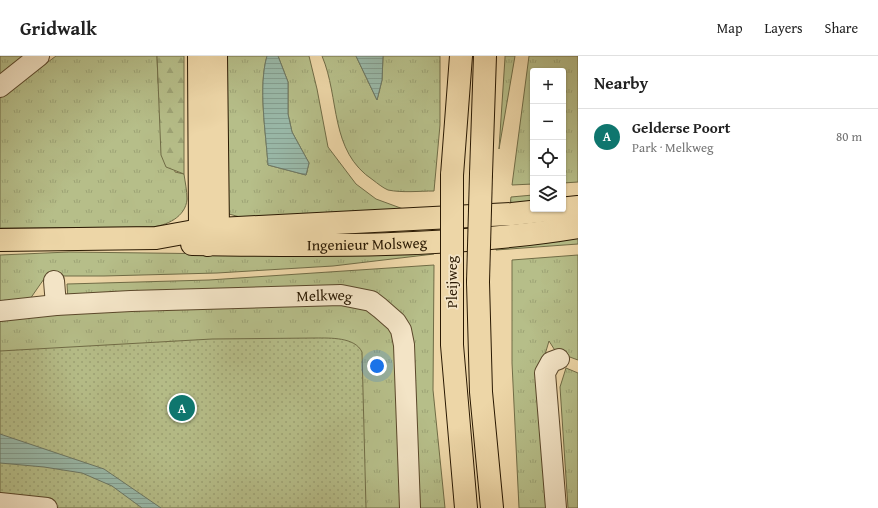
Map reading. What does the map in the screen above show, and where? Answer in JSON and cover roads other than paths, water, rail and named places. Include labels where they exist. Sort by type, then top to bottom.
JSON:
[{"type":"main road","points":[[199,56],[209,235]]},
{"type":"main road","points":[[209,235],[216,56]]},
{"type":"main road","points":[[447,56],[445,111],[454,140]]},
{"type":"main road","name":"Pleijweg","points":[[462,56],[452,175],[452,345],[466,507]]},
{"type":"main road","name":"Pleijweg","points":[[485,56],[478,282],[481,392],[492,506]]},
{"type":"main road","name":"Ingenieur Molsweg","points":[[0,240],[156,238],[209,235],[512,214],[578,207]]},
{"type":"main road","name":"Ingenieur Molsweg","points":[[209,235],[407,242],[512,236],[578,227]]},
{"type":"street","points":[[0,87],[39,56]]},
{"type":"street","points":[[54,281],[56,305]]},
{"type":"street","name":"Melkweg","points":[[0,311],[56,305],[333,295],[356,297],[371,301],[396,322],[401,330],[404,345],[410,508]]},
{"type":"street","points":[[556,508],[545,373],[551,362],[559,359]]},
{"type":"street","points":[[0,503],[47,508]]},
{"type":"place","name":"Gelderse Poort","points":[[182,408]]}]
